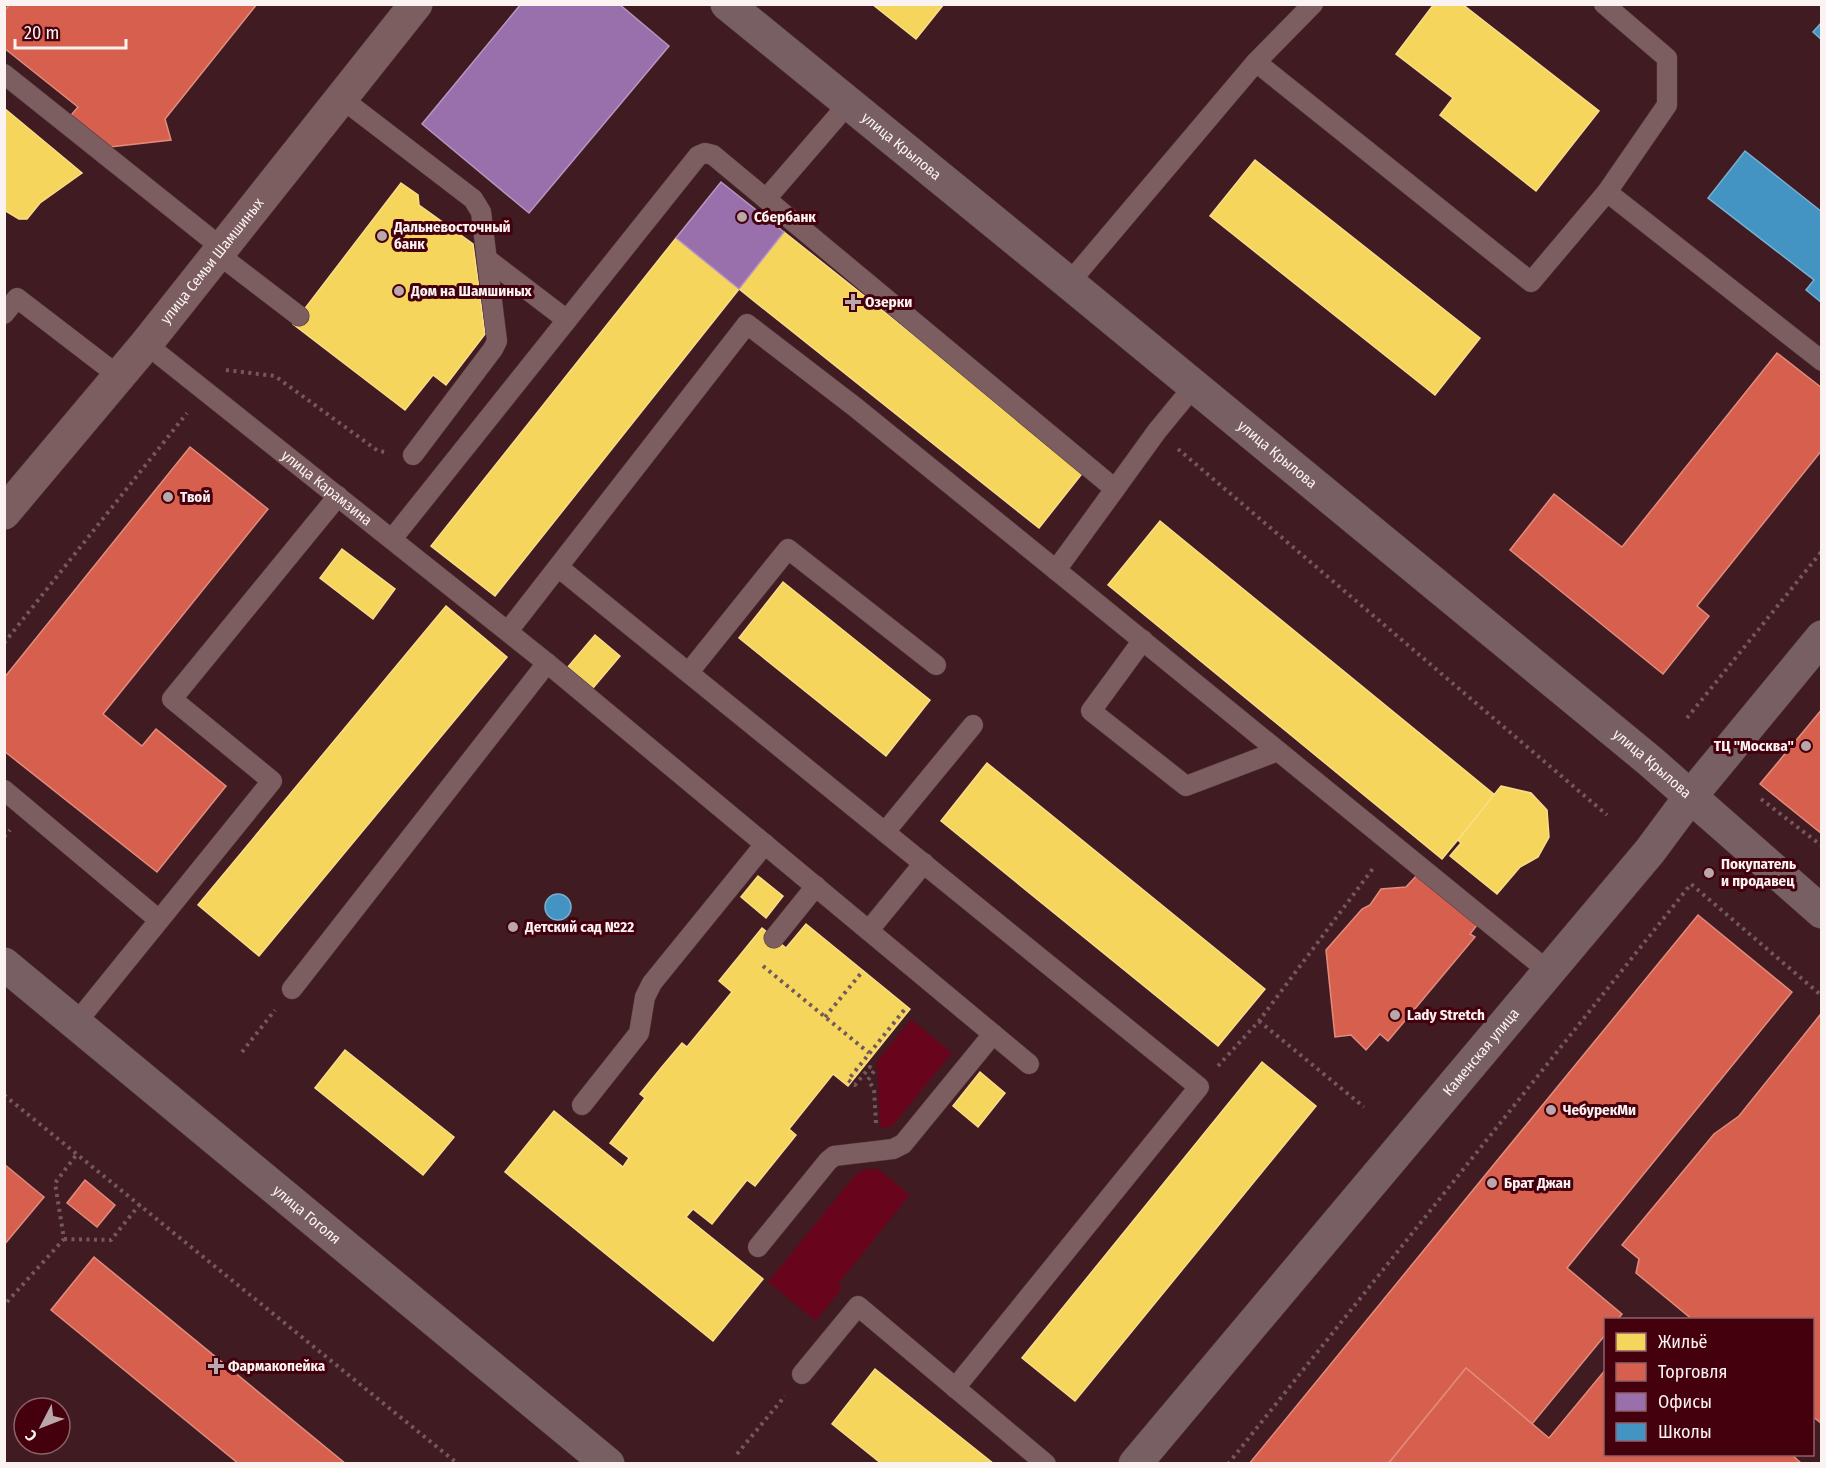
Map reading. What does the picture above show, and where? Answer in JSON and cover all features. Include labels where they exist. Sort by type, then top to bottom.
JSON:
[{"type":"street","name":"улица Семьи Шамшиных","points":[[4,513],[120,377],[416,4]]},
{"type":"street","name":"улица Крылова","points":[[727,4],[1650,761],[1821,912]]},
{"type":"street","name":"Каменская улица","points":[[1135,1464],[1650,851],[1690,797],[1821,637]]},
{"type":"street","name":"улица Гоголя","points":[[4,964],[608,1464]]},
{"type":"lane","points":[[1069,283],[1256,62],[1313,4]]},
{"type":"lane","points":[[1256,62],[1531,282],[1607,192],[1667,105],[1667,58],[1604,4]]},
{"type":"lane","points":[[4,74],[299,316]]},
{"type":"lane","points":[[341,98],[473,199],[481,212],[497,341],[494,349],[413,454]]},
{"type":"lane","points":[[766,199],[848,104]]},
{"type":"lane","points":[[392,539],[698,156],[705,153],[713,155],[1115,489]]},
{"type":"lane","points":[[1607,192],[1821,361]]},
{"type":"lane","points":[[487,259],[567,320]]},
{"type":"lane","points":[[4,314],[17,298],[120,377]]},
{"type":"lane","points":[[508,631],[747,324],[855,407],[1548,971]]},
{"type":"lane","name":"улица Карамзина","points":[[146,344],[508,631],[1029,1064]]},
{"type":"lane","points":[[1056,570],[1157,431],[1194,387]]},
{"type":"lane","points":[[76,1023],[272,781],[172,699],[338,496]]},
{"type":"lane","points":[[689,672],[788,549],[936,665]]},
{"type":"lane","points":[[558,567],[1199,1087],[955,1388]]},
{"type":"lane","points":[[1143,640],[1091,711],[1186,786],[1278,751]]},
{"type":"lane","points":[[292,989],[547,663]]},
{"type":"lane","points":[[885,832],[973,725]]},
{"type":"lane","points":[[4,790],[159,920]]},
{"type":"lane","points":[[582,1106],[639,1033],[645,997],[652,983],[765,844]]},
{"type":"lane","points":[[868,930],[924,863]]},
{"type":"lane","points":[[774,938],[816,886]]},
{"type":"lane","points":[[758,1247],[828,1161],[839,1155],[893,1149],[903,1144],[993,1034]]},
{"type":"lane","points":[[802,1374],[858,1306],[1046,1464]]},
{"type":"path","points":[[257,374],[275,376],[378,451],[413,454]]},
{"type":"path","points":[[4,643],[204,390]]},
{"type":"path","points":[[1157,431],[1607,814]]},
{"type":"path","points":[[1687,718],[1821,551]]},
{"type":"path","points":[[1761,799],[1821,846]]},
{"type":"path","points":[[1199,1087],[1260,1021],[1391,843]]},
{"type":"path","points":[[1228,1464],[1691,884],[1821,996]]},
{"type":"path","points":[[758,963],[869,1053]]},
{"type":"path","points":[[825,1017],[862,972]]},
{"type":"path","points":[[242,1052],[292,989]]},
{"type":"path","points":[[877,1151],[874,1089],[868,1080],[874,1071],[870,1067],[855,1085],[848,1080],[905,1009]]},
{"type":"path","points":[[1260,1021],[1364,1107]]},
{"type":"path","points":[[4,1095],[458,1464]]},
{"type":"path","points":[[64,1239],[55,1182],[77,1154]]},
{"type":"path","points":[[7,1302],[64,1239],[111,1240],[140,1204]]},
{"type":"path","points":[[737,1454],[802,1374]]},
{"type":"shaded area","points":[[911,1019],[952,1053],[892,1126],[880,1128],[877,1061]]},
{"type":"shaded area","points":[[865,1169],[878,1169],[910,1195],[838,1284],[842,1288],[816,1321],[768,1282],[856,1174]]},
{"type":"building: Жильё","points":[[872,4],[944,4],[916,39]]},
{"type":"building: Жильё","points":[[1434,4],[1462,4],[1599,111],[1536,191],[1440,115],[1453,98],[1396,54]]},
{"type":"building: Жильё","points":[[4,108],[82,173],[40,203],[27,219],[19,219],[4,210]]},
{"type":"building: Жильё","points":[[1255,160],[1480,338],[1435,395],[1210,216]]},
{"type":"building: Жильё","name":"Дом на Шамшиных","points":[[401,183],[418,195],[419,205],[473,244],[485,334],[446,385],[433,375],[405,410],[293,324]]},
{"type":"building: Жильё","points":[[784,232],[1084,471],[1039,528],[739,289]]},
{"type":"building: Жильё","points":[[676,238],[739,289],[495,596],[431,546]]},
{"type":"building: Жильё","points":[[1160,521],[1495,795],[1442,859],[1108,585]]},
{"type":"building: Жильё","points":[[342,549],[395,589],[373,619],[320,578]]},
{"type":"building: Жильё","points":[[783,582],[930,700],[886,756],[739,638]]},
{"type":"building: Жильё","points":[[446,606],[507,657],[259,956],[198,905]]},
{"type":"building: Жильё","points":[[595,635],[620,656],[593,688],[568,667]]},
{"type":"building: Жильё","points":[[987,763],[1265,989],[1218,1046],[941,821]]},
{"type":"building: Жильё","points":[[1501,786],[1531,793],[1547,810],[1549,837],[1538,857],[1520,867],[1497,894],[1450,856],[1461,843],[1458,840]]},
{"type":"building: Жильё","points":[[758,876],[783,896],[766,918],[741,897]]},
{"type":"building: Жильё","points":[[806,924],[910,1009],[848,1086],[833,1074],[789,1129],[796,1135],[755,1186],[747,1180],[712,1224],[693,1209],[686,1217],[763,1279],[713,1341],[505,1172],[554,1111],[623,1167],[629,1158],[610,1143],[645,1098],[640,1094],[661,1068],[682,1043],[687,1047],[732,992],[719,981],[762,928],[786,948]]},
{"type":"building: Жильё","points":[[345,1050],[454,1137],[423,1175],[315,1088]]},
{"type":"building: Жильё","points":[[1262,1062],[1316,1106],[1075,1401],[1022,1358]]},
{"type":"building: Жильё","points":[[980,1072],[1005,1093],[978,1127],[953,1106]]},
{"type":"building: Жильё","points":[[875,1369],[994,1464],[882,1464],[832,1424]]},
{"type":"building: Торговля","points":[[10,4],[257,4],[165,119],[171,140],[101,148],[67,120],[78,107],[4,48],[4,11]]},
{"type":"building: Торговля","points":[[1777,353],[1822,388],[1822,450],[1697,606],[1709,616],[1663,674],[1510,550],[1554,494],[1622,547]]},
{"type":"building: Торговля","points":[[190,447],[268,509],[103,714],[142,746],[156,729],[226,786],[157,872],[4,751],[4,678]]},
{"type":"building: Торговля","name":"ТЦ \"Москва\"","points":[[1822,709],[1822,834],[1760,784]]},
{"type":"building: Торговля","points":[[1418,874],[1477,925],[1470,934],[1475,937],[1388,1041],[1380,1034],[1366,1050],[1351,1035],[1335,1037],[1326,950],[1362,909],[1370,905],[1381,889],[1406,887]]},
{"type":"building: Торговля","points":[[1698,915],[1792,992],[1567,1268],[1622,1314],[1619,1318],[1604,1318],[1604,1336],[1532,1424],[1466,1368],[1388,1464],[1249,1464]]},
{"type":"building: Торговля","points":[[1820,1015],[1822,1016],[1822,1424],[1814,1418],[1814,1318],[1691,1318],[1636,1273],[1639,1259],[1622,1245],[1714,1134],[1739,1116]]},
{"type":"building: Торговля","points":[[4,1164],[44,1197],[4,1245]]},
{"type":"building: Торговля","points":[[85,1180],[115,1205],[97,1227],[67,1203]]},
{"type":"building: Торговля","points":[[94,1257],[346,1464],[239,1464],[51,1310]]},
{"type":"building: Торговля","points":[[1466,1368],[1549,1438],[1604,1371],[1604,1456],[1793,1456],[1802,1464],[1388,1464]]},
{"type":"building: Офисы","points":[[521,4],[619,4],[669,46],[529,213],[422,124]]},
{"type":"building: Офисы","points":[[721,182],[784,232],[739,289],[676,238]]},
{"type":"building: Школы","points":[[1822,22],[1822,40],[1813,32]]},
{"type":"building: Школы","points":[[1745,151],[1822,212],[1822,303],[1806,290],[1814,280],[1708,198]]},
{"type":"building: Школы","points":[[558,894],[567,898],[571,907],[567,916],[558,920],[549,916],[545,907],[549,898]]},
{"type":"place","name":"Сбербанк","points":[[742,217]]},
{"type":"place","name":"Дальневосточный банк","points":[[382,236]]},
{"type":"place","name":"Дом на Шамшиных","points":[[399,291]]},
{"type":"place","name":"Озерки","points":[[853,302]]},
{"type":"place","name":"Твой","points":[[168,497]]},
{"type":"place","name":"ТЦ \"Москва\"","points":[[1806,746]]},
{"type":"place","name":"Покупатель и продавец","points":[[1709,873]]},
{"type":"place","name":"Детский сад №22","points":[[513,927]]},
{"type":"place","name":"Lady Stretch","points":[[1395,1015]]},
{"type":"place","name":"ЧебурекМи","points":[[1551,1110]]},
{"type":"place","name":"Брат Джан","points":[[1492,1183]]},
{"type":"place","name":"Фармакопейка","points":[[216,1366]]}]
